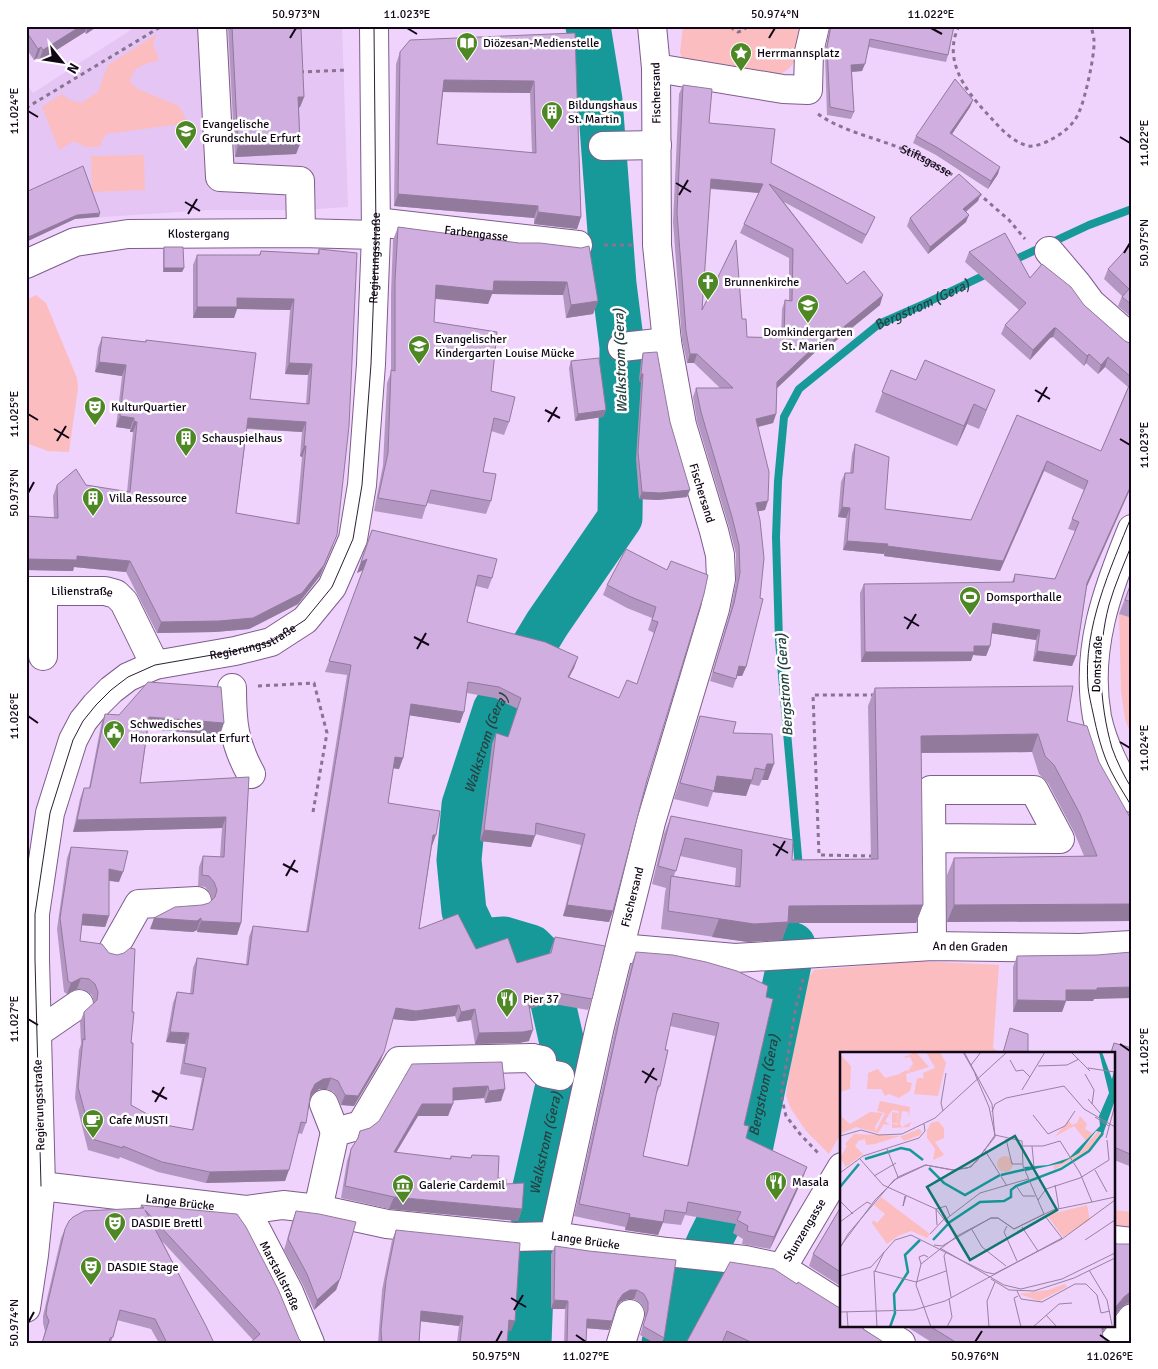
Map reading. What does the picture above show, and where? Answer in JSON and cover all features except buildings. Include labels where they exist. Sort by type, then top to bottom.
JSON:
[{"type":"street","points":[[212,26],[220,177],[300,181],[301,233]]},
{"type":"street","name":"Regierungsstraße","points":[[26,1308],[36,1201],[37,1024],[30,949],[50,813],[73,740],[83,721],[96,705],[111,690],[128,678],[155,665],[234,651],[271,642],[305,620],[332,587],[353,539],[360,532],[376,229],[374,26]]},
{"type":"street","name":"Fischersand","points":[[549,1237],[620,948],[644,819],[712,618],[721,579],[720,555],[682,425],[667,342],[657,245],[656,68],[652,26]]},
{"type":"street","points":[[656,68],[783,89],[808,90],[810,52],[815,26]]},
{"type":"street","points":[[603,146],[657,145]]},
{"type":"street","name":"Klostergang","points":[[26,264],[75,242],[128,234],[301,233],[376,229]]},
{"type":"street","name":"Farbengasse","points":[[376,229],[587,245]]},
{"type":"street","points":[[1038,246],[1077,284],[1091,304],[1132,339]]},
{"type":"street","points":[[622,348],[667,342]]},
{"type":"street","name":"Domstraße","points":[[1132,529],[1102,610],[1097,638],[1095,688],[1098,718],[1104,739],[1112,760],[1132,798]]},
{"type":"street","points":[[35,591],[43,656]]},
{"type":"street","name":"Lilienstraße","points":[[35,591],[105,591],[116,594],[124,602],[155,665]]},
{"type":"street","points":[[245,687],[233,728],[243,760],[251,774]]},
{"type":"street","points":[[931,838],[932,946]]},
{"type":"street","points":[[26,863],[46,842]]},
{"type":"street","points":[[112,950],[139,904],[197,901]]},
{"type":"street","name":"An den Graden","points":[[810,954],[932,946],[1080,948],[1132,945]]},
{"type":"street","points":[[620,948],[735,958],[810,954]]},
{"type":"street","points":[[37,1024],[73,998]]},
{"type":"street","points":[[335,1132],[361,1126],[400,1061],[545,1065]]},
{"type":"street","points":[[318,1208],[335,1132],[324,1104]]},
{"type":"street","name":"Stunzengasse","points":[[782,1268],[840,1170]]},
{"type":"street","name":"Lange Brücke","points":[[36,1201],[246,1210],[283,1205],[318,1208],[387,1224],[514,1237],[549,1237],[643,1256],[674,1252],[730,1257],[782,1268],[840,1305]]},
{"type":"street","name":"Marstallstraße","points":[[246,1210],[289,1292],[310,1343]]},
{"type":"street","points":[[1116,1240],[1132,1242]]},
{"type":"street","points":[[621,1343],[630,1314]]},
{"type":"street","points":[[1113,1343],[1132,1318]]},
{"type":"street","points":[[875,1326],[901,1343]]},
{"type":"path","points":[[26,108],[162,26]]},
{"type":"path","points":[[732,26],[738,32],[744,30],[747,26]]},
{"type":"path","points":[[959,26],[954,35],[954,55],[960,80],[975,101],[1009,137],[1030,146],[1045,143],[1060,136],[1080,112],[1091,64],[1094,41],[1092,26]]},
{"type":"path","points":[[299,72],[344,70]]},
{"type":"path","name":"Stiftsgasse","points":[[815,112],[830,123],[932,162],[966,183]]},
{"type":"path","points":[[972,189],[1038,246]]},
{"type":"path","points":[[587,245],[633,245]]},
{"type":"path","points":[[245,687],[314,682],[327,733],[313,812]]},
{"type":"path","points":[[875,856],[819,856],[813,695],[884,695]]},
{"type":"path","points":[[810,954],[796,1007],[781,1095],[786,1116],[795,1128],[840,1170]]},
{"type":"shaded area","name":"Evangelische Grundschule Erfurt","points":[[137,26],[342,26],[348,207],[301,210],[207,210],[75,219],[26,242],[26,83],[33,93]]},
{"type":"shaded area","points":[[683,26],[804,26],[795,61],[791,67],[778,75],[682,58],[680,52]]},
{"type":"shaded area","points":[[157,34],[153,43],[159,60],[137,68],[130,82],[138,89],[179,106],[188,123],[106,134],[99,147],[85,147],[74,141],[59,150],[42,107],[62,94],[70,100],[81,103],[98,92],[108,65]]},
{"type":"shaded area","points":[[144,155],[145,190],[92,192],[91,156]]},
{"type":"shaded area","points":[[36,295],[46,303],[77,378],[78,388],[69,452],[48,451],[26,443],[26,300]]},
{"type":"shaded area","points":[[1119,614],[1132,618],[1132,737],[1125,719],[1121,691]]},
{"type":"shaded area","points":[[920,961],[999,965],[993,1048],[999,1052],[840,1052],[840,1137],[829,1154],[806,1131],[791,1109],[786,1096],[807,980],[814,970]]},
{"type":"shaded area","points":[[1116,1210],[1132,1212],[1132,1233],[1116,1231]]},
{"type":"shaded area","points":[[673,1266],[728,1271],[685,1343],[650,1343],[667,1308]]},
{"type":"waterway","name":"Walkstrom (Gera)","points":[[529,1343],[535,1187],[564,1052],[543,959],[531,947],[504,939],[478,941],[464,911],[459,860],[464,805],[495,710],[547,624],[620,518],[622,347],[614,284],[600,100],[588,26]]},
{"type":"waterway","name":"Bergstrom (Gera)","points":[[1010,262],[1089,225],[1132,209]]},
{"type":"waterway","name":"Bergstrom (Gera)","points":[[799,868],[779,641],[776,537],[778,481],[784,417],[799,389],[879,324],[989,273]]},
{"type":"waterway","name":"Bergstrom (Gera)","points":[[793,945],[796,914]]},
{"type":"waterway","name":"Bergstrom (Gera)","points":[[664,1343],[710,1240],[746,1169],[793,945]]},
{"type":"tram line","points":[[41,1186],[35,914],[50,813],[73,740],[83,721],[96,705],[128,677],[155,665],[235,651],[271,642],[305,620],[332,587],[353,539],[362,485],[371,364],[376,235],[374,26]]},
{"type":"tram line","points":[[1132,515],[1100,599],[1094,621],[1088,665],[1088,687],[1102,750],[1111,771],[1132,807]]},
{"type":"tram line","points":[[1132,544],[1109,605],[1101,658],[1104,713],[1112,748],[1132,789]]},
{"type":"place","name":"Diözesan-Medienstelle","points":[[467,62]]},
{"type":"place","name":"Herrmannsplatz","points":[[741,72]]},
{"type":"place","name":"Bildungshaus St. Martin","points":[[552,131]]},
{"type":"place","name":"Evangelische Grundschule Erfurt","points":[[186,150]]},
{"type":"place","name":"Brunnenkirche","points":[[708,301]]},
{"type":"place","name":"Domkindergarten St. Marien","points":[[808,324]]},
{"type":"place","name":"Evangelischer Kindergarten Louise Mücke","points":[[419,365]]},
{"type":"place","name":"KulturQuartier","points":[[95,426]]},
{"type":"place","name":"Schauspielhaus","points":[[186,457]]},
{"type":"place","name":"Villa Ressource","points":[[93,517]]},
{"type":"place","name":"Domsporthalle","points":[[970,616]]},
{"type":"place","name":"Schwedisches Honorarkonsulat Erfurt","points":[[114,750]]},
{"type":"place","name":"Pier 37","points":[[507,1018]]},
{"type":"place","name":"Cafe MUSTI","points":[[93,1139]]},
{"type":"place","name":"Masala","points":[[776,1201]]},
{"type":"place","name":"Galerie Cardemil","points":[[403,1204]]},
{"type":"place","name":"DASDIE Brettl","points":[[115,1242]]},
{"type":"place","name":"DASDIE Stage","points":[[91,1286]]}]
